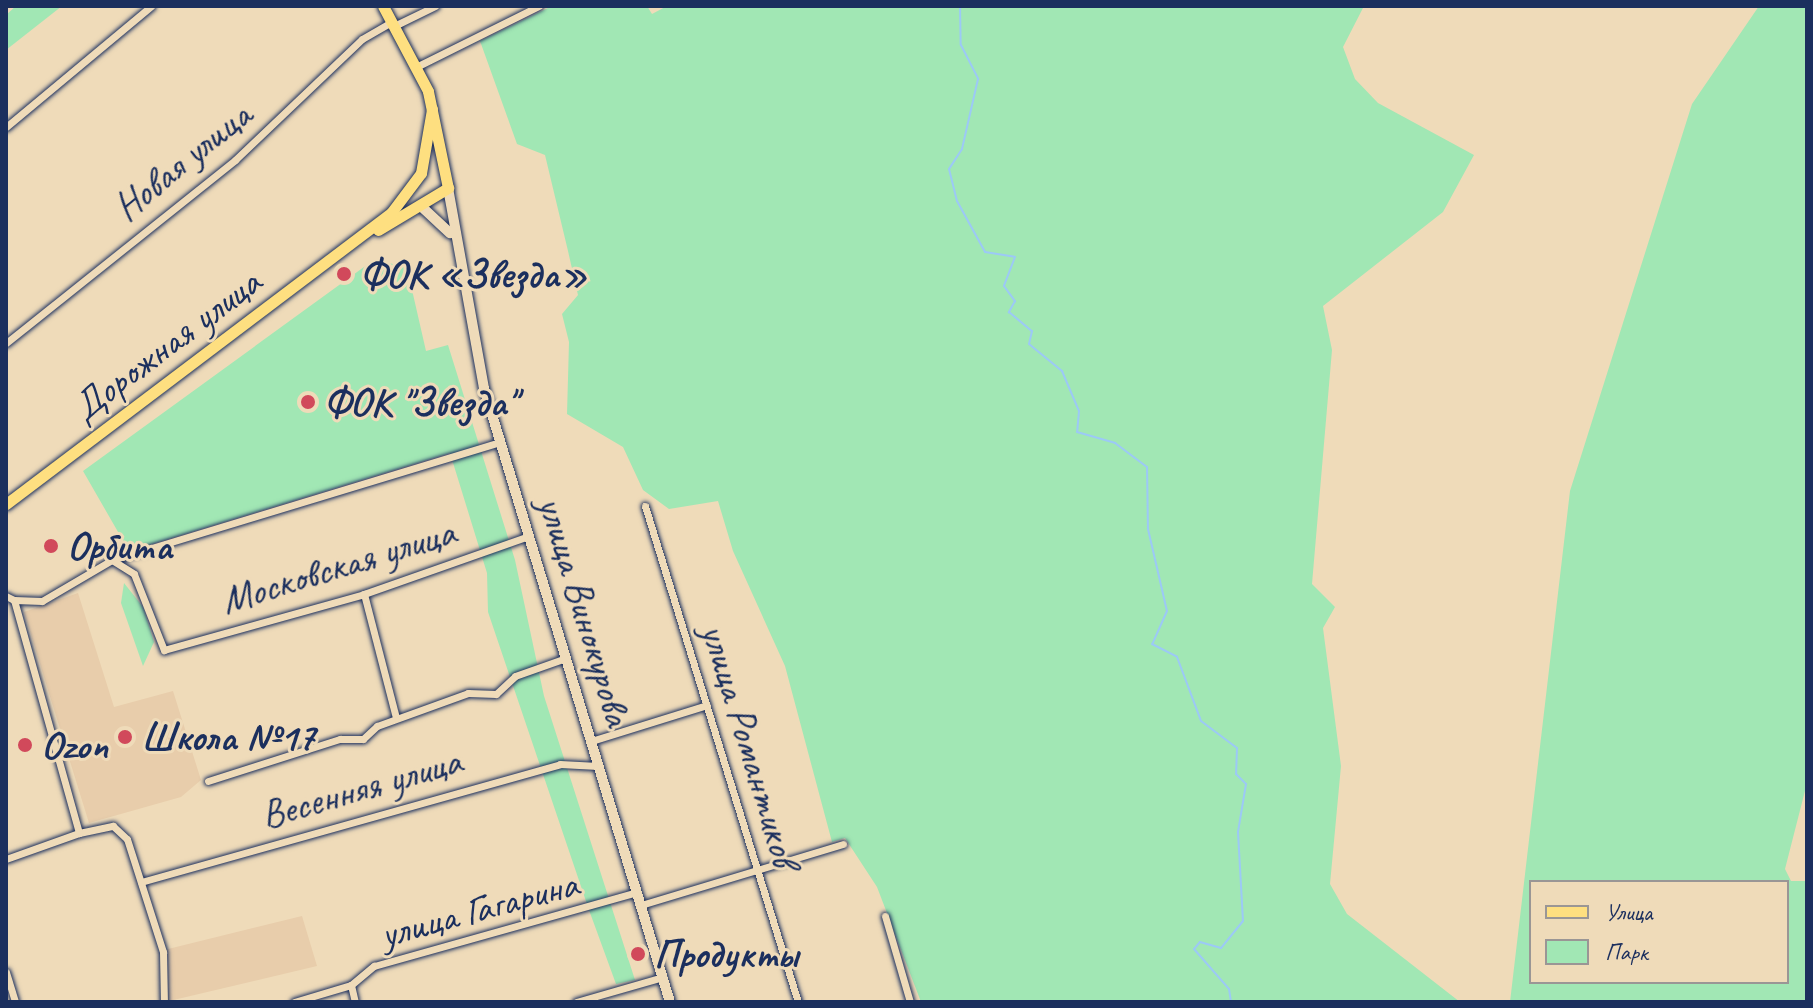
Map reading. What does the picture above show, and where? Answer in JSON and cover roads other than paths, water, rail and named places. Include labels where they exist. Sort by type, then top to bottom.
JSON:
[{"type":"main road","points":[[363,237],[423,208],[448,188],[432,109],[418,66],[383,6]]},
{"type":"main road","points":[[432,109],[418,179],[423,208],[452,235]]},
{"type":"main road","points":[[363,237],[432,167],[446,173]]},
{"type":"main road","name":"улица Винокурова","points":[[448,188],[452,235],[500,442],[670,1002]]},
{"type":"main road","name":"Дорожная улица","points":[[6,504],[363,237]]},
{"type":"street","points":[[6,127],[151,6]]},
{"type":"street","name":"Новая улица","points":[[6,343],[235,160],[362,39],[435,6]]},
{"type":"street","points":[[418,66],[539,6]]},
{"type":"street","points":[[79,833],[10,598],[42,601],[112,560],[500,442]]},
{"type":"street","name":"улица Романтиков","points":[[645,506],[798,1002]]},
{"type":"street","name":"Московская улица","points":[[112,560],[134,574],[164,650],[364,594],[529,536]]},
{"type":"street","points":[[364,594],[396,718]]},
{"type":"street","points":[[208,781],[340,739],[363,739],[396,718],[468,693],[496,694],[515,676],[566,658]]},
{"type":"street","points":[[591,741],[707,705]]},
{"type":"street","name":"Весенняя улица","points":[[141,882],[560,764],[598,766]]},
{"type":"street","points":[[6,859],[79,833],[113,826],[127,839],[163,952],[164,1002]]},
{"type":"street","points":[[641,905],[843,844]]},
{"type":"street","name":"улица Гагарина","points":[[294,1002],[351,985],[374,966],[637,892]]},
{"type":"street","points":[[885,916],[909,1002]]},
{"type":"street","points":[[6,972],[15,1002]]},
{"type":"street","points":[[576,1002],[663,977]]},
{"type":"street","points":[[351,985],[355,1002]]},
{"type":"waterway","points":[[960,6],[961,45],[978,79],[962,149],[949,169],[957,201],[985,252],[1015,257],[1004,286],[1015,301],[1009,312],[1032,331],[1029,344],[1062,371],[1079,411],[1077,432],[1115,443],[1147,467],[1148,529],[1167,611],[1152,644],[1177,657],[1201,721],[1237,748],[1236,774],[1246,784],[1238,832],[1243,921],[1221,948],[1200,942],[1194,949],[1229,989],[1231,1002]]},
{"type":"place","name":"ФОК «Звезда»","points":[[344,274]]},
{"type":"place","name":"ФОК \"Звезда\"","points":[[308,402]]},
{"type":"place","name":"Орбита","points":[[51,546]]},
{"type":"place","name":"Школа №17","points":[[125,737]]},
{"type":"place","name":"Ozon","points":[[25,745]]},
{"type":"place","name":"Продукты","points":[[638,954]]}]
